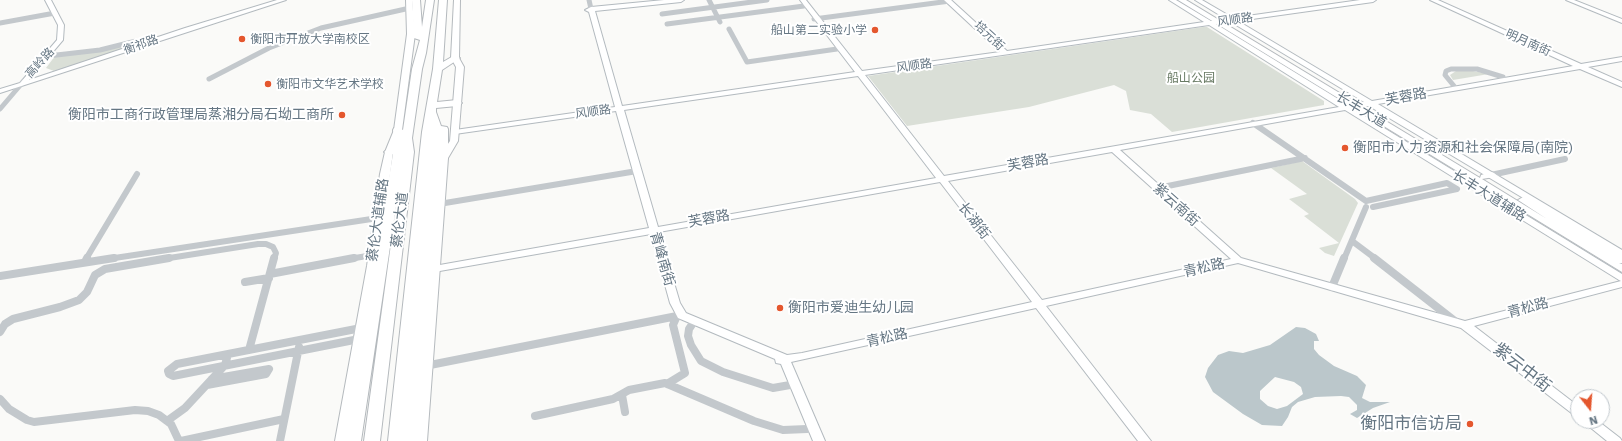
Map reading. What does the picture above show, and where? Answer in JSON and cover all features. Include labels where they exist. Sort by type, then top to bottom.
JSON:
[{"type":"highway","name":"蔡伦大道","points":[[372,441],[409,152],[402,138],[417,69],[422,53],[430,0]]},
{"type":"highway","name":"蔡伦大道","points":[[396,441],[427,132],[438,70],[443,0]]},
{"type":"highway","points":[[438,70],[447,33],[450,0]]},
{"type":"highway","points":[[413,3],[418,22],[417,69]]},
{"type":"highway","points":[[438,70],[455,58]]},
{"type":"highway","points":[[432,110],[457,103]]},
{"type":"highway","points":[[432,110],[444,129],[443,158]]},
{"type":"highway","points":[[408,441],[420,367],[436,181],[437,131],[432,110]]},
{"type":"highway","points":[[389,152],[402,138]]},
{"type":"highway","points":[[353,441],[366,359],[363,341],[390,173],[402,138]]},
{"type":"main road","points":[[436,181],[443,158],[454,141],[460,67],[455,58],[457,0]]},
{"type":"main road","name":"长丰大道","points":[[1181,0],[1220,21],[1357,104],[1622,269]]},
{"type":"main road","name":"长丰大道","points":[[1190,0],[1220,21]]},
{"type":"main road","points":[[402,138],[413,3]]},
{"type":"main road","name":"长丰大道","points":[[1357,104],[1487,176],[1622,260]]},
{"type":"main road","name":"蔡伦大道辅路","points":[[389,152],[390,173]]},
{"type":"main road","name":"蔡伦大道辅路","points":[[342,441],[363,341],[361,328],[373,255],[383,217]]},
{"type":"main road","points":[[420,367],[420,441]]},
{"type":"street","name":"高岭路","points":[[22,83],[48,56],[60,40],[61,25],[48,0]]},
{"type":"street","name":"衡祁路","points":[[0,90],[281,0]]},
{"type":"street","points":[[590,7],[665,0]]},
{"type":"street","points":[[590,7],[681,0]]},
{"type":"street","points":[[709,0],[719,19]]},
{"type":"street","points":[[662,14],[767,0]]},
{"type":"street","name":"长丰大道辅路","points":[[1172,0],[1220,21],[1357,104],[1622,278]]},
{"type":"street","name":"长丰大道辅路","points":[[1198,0],[1220,21]]},
{"type":"street","name":"风顺路","points":[[1220,21],[1361,0]]},
{"type":"street","name":"风顺路","points":[[455,130],[1373,0]]},
{"type":"street","name":"明月南街","points":[[1434,0],[1622,85]]},
{"type":"street","points":[[1570,0],[1622,21]]},
{"type":"street","points":[[816,18],[949,1]]},
{"type":"street","name":"培元街","points":[[949,1],[1005,51]]},
{"type":"street","points":[[667,24],[719,19],[802,2]]},
{"type":"street","name":"长湖街","points":[[802,2],[816,18],[1037,305],[1145,441]]},
{"type":"street","points":[[209,79],[269,48],[315,31],[413,3]]},
{"type":"street","name":"青峰南街","points":[[590,7],[651,228],[667,296],[679,316]]},
{"type":"street","points":[[0,23],[55,13]]},
{"type":"street","name":"长湖街","points":[[816,18],[837,49],[857,73]]},
{"type":"street","points":[[729,29],[747,62],[837,49]]},
{"type":"street","points":[[48,56],[100,50],[136,41],[142,44]]},
{"type":"street","name":"芙蓉路","points":[[938,177],[1257,125],[1357,104],[1503,77],[1622,58]]},
{"type":"street","name":"芙蓉路","points":[[429,268],[1578,65]]},
{"type":"street","points":[[1454,86],[1444,75],[1451,69],[1477,69],[1503,77]]},
{"type":"street","points":[[0,109],[22,83]]},
{"type":"street","points":[[1257,125],[1368,205],[1457,190],[1447,183],[1368,205]]},
{"type":"street","name":"紫云南街","points":[[1115,150],[1238,260]]},
{"type":"street","points":[[1158,188],[1304,158]]},
{"type":"street","points":[[1487,176],[1565,159]]},
{"type":"street","points":[[434,205],[635,172]]},
{"type":"street","points":[[85,262],[137,174]]},
{"type":"street","name":"长丰大道辅路","points":[[1487,176],[1622,254]]},
{"type":"street","points":[[1332,287],[1368,205]]},
{"type":"street","points":[[0,276],[383,217]]},
{"type":"street","points":[[1352,241],[1462,324]]},
{"type":"street","points":[[0,332],[5,324],[13,319],[60,307],[79,300],[87,292],[95,275],[105,269],[258,244],[273,247],[276,253],[249,350]]},
{"type":"street","points":[[245,282],[373,255]]},
{"type":"street","name":"青松路","points":[[782,360],[802,357],[1238,260],[1462,324],[1622,284]]},
{"type":"street","name":"长湖街","points":[[1037,305],[1138,441]]},
{"type":"street","points":[[679,316],[782,360],[812,441]]},
{"type":"street","points":[[535,416],[613,399],[629,390],[667,384],[685,373],[673,325],[679,316]]},
{"type":"street","points":[[420,367],[679,316],[782,360],[818,441]]},
{"type":"street","points":[[693,323],[689,328],[688,336],[690,345],[701,361],[723,372],[773,388],[790,385]]},
{"type":"street","name":"紫云中街","points":[[1462,324],[1570,406]]},
{"type":"street","points":[[361,328],[177,364],[168,371],[169,374],[173,376],[298,351],[363,341]]},
{"type":"street","points":[[280,441],[300,340]]},
{"type":"street","points":[[167,421],[185,408],[210,382],[225,365],[228,354]]},
{"type":"street","points":[[270,369],[266,374],[210,382],[270,369]]},
{"type":"street","points":[[667,384],[754,421],[783,430],[807,429]]},
{"type":"street","points":[[622,394],[625,412]]},
{"type":"street","points":[[0,399],[9,408],[27,420],[34,422],[135,410],[148,411],[159,415],[167,421],[180,441],[284,419]]},
{"type":"street","points":[[1600,429],[1616,441]]},
{"type":"green space","name":"船山公园","points":[[1207,27],[1324,101],[1324,105],[1172,132],[1151,114],[1130,110],[1126,91],[1114,85],[1029,107],[907,126],[868,76]]},
{"type":"green space","points":[[133,43],[137,45],[54,71],[46,68],[55,56]]},
{"type":"green space","points":[[1456,71],[1473,71],[1489,74],[1453,80],[1450,75]]},
{"type":"green space","points":[[1302,161],[1355,199],[1358,203],[1334,256],[1325,253],[1319,248],[1339,243],[1304,216],[1309,214],[1289,199],[1307,194],[1271,168]]},
{"type":"shaded area","points":[[1296,327],[1305,328],[1316,334],[1319,341],[1314,341],[1314,349],[1319,355],[1334,366],[1357,376],[1366,385],[1362,398],[1370,402],[1390,402],[1373,408],[1357,418],[1350,414],[1357,410],[1357,405],[1349,397],[1315,397],[1298,402],[1292,407],[1282,426],[1262,425],[1243,414],[1213,392],[1205,377],[1208,368],[1218,355],[1229,351],[1243,353],[1270,345]],"holes":[[[1275,377],[1294,382],[1301,387],[1303,394],[1287,406],[1277,409],[1268,406],[1260,399],[1260,391]]]},
{"type":"place","name":"船山第二实验小学","points":[[875,30]]},
{"type":"place","name":"衡阳市开放大学南校区","points":[[242,39]]},
{"type":"place","name":"衡阳市文华艺术学校","points":[[268,84]]},
{"type":"place","name":"衡阳市工商行政管理局蒸湘分局石坳工商所","points":[[342,115]]},
{"type":"place","name":"衡阳市人力资源和社会保障局(南院)","points":[[1345,148]]},
{"type":"place","name":"衡阳市爱迪生幼儿园","points":[[780,308]]},
{"type":"place","name":"衡阳市信访局","points":[[1470,424]]}]
